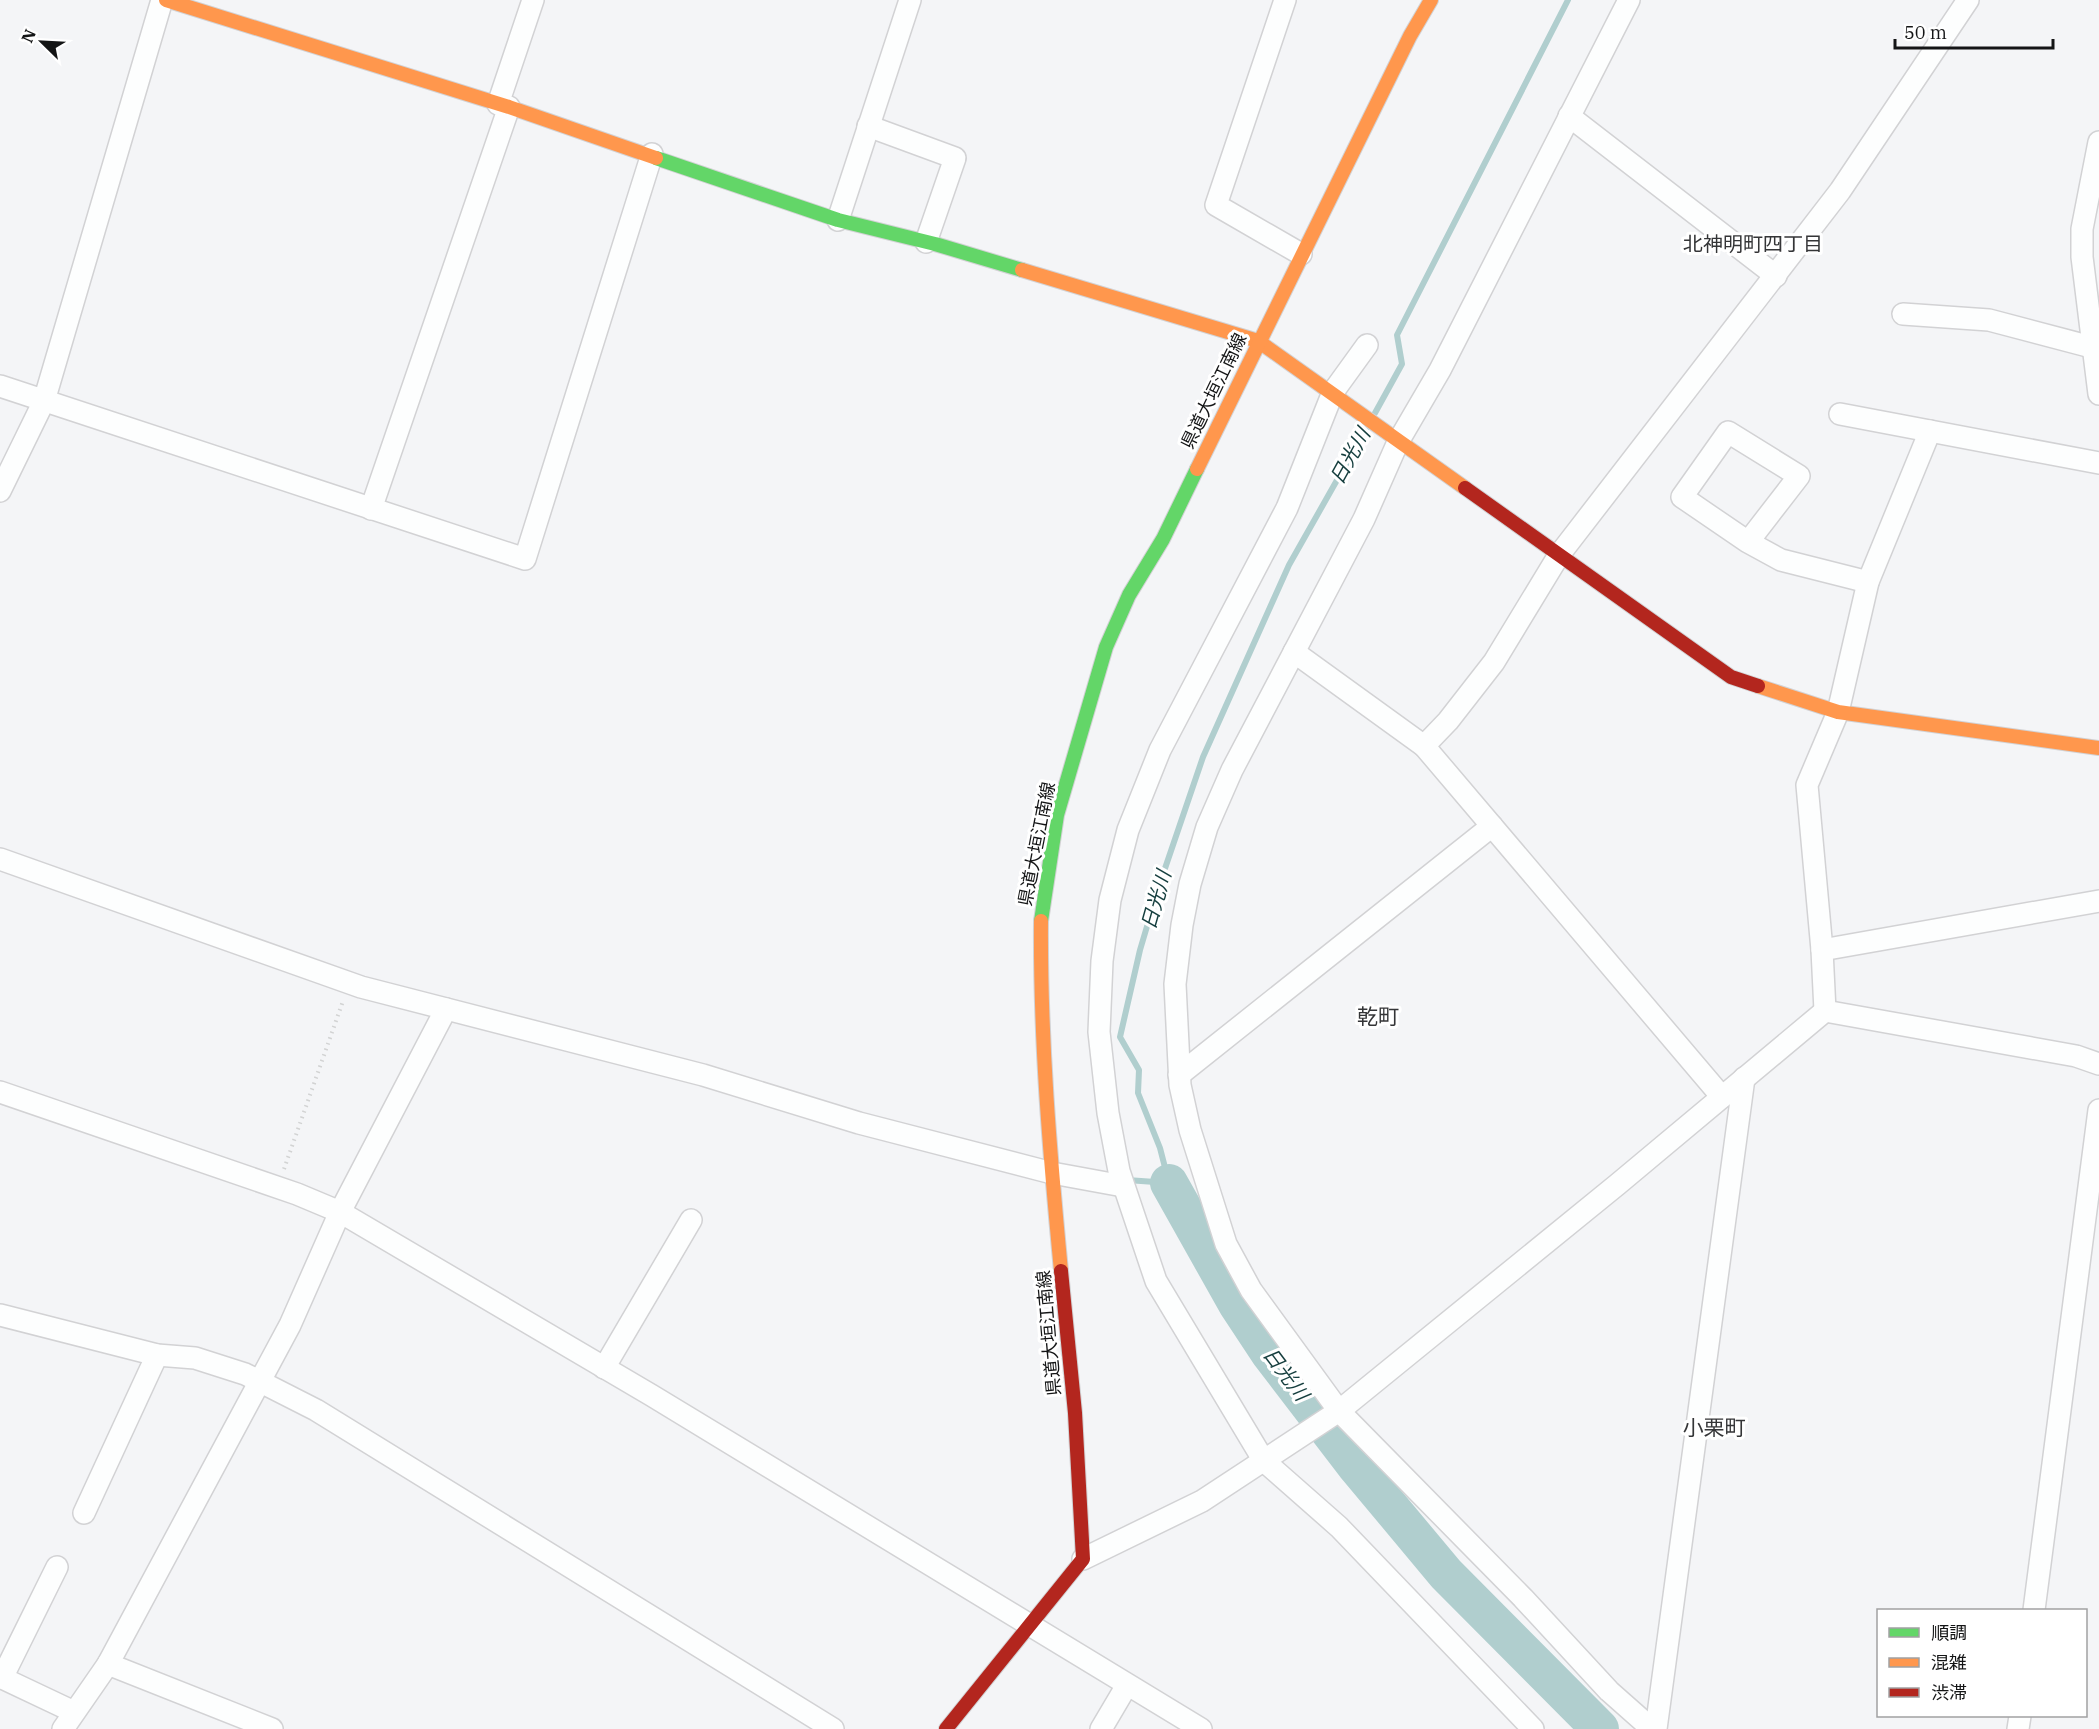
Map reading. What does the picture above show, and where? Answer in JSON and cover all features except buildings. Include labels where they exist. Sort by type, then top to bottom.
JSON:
[{"type":"street","points":[[0,491],[44,401],[164,0],[504,105],[652,154],[838,220],[926,242],[1258,341],[1731,677],[1838,712],[2099,748]]},
{"type":"street","points":[[371,509],[504,105],[533,0]]},
{"type":"street","points":[[838,220],[910,0]]},
{"type":"street","points":[[1285,0],[1216,205],[1301,254]]},
{"type":"street","name":"県道大垣江南線","points":[[1083,1559],[1075,1413],[1052,1173],[1040,1001],[1041,911],[1057,815],[1106,647],[1129,595],[1163,539],[1301,254],[1343,176],[1410,36],[1431,0]]},
{"type":"street","points":[[1629,0],[1440,370],[1396,440],[1364,519],[1232,770],[1207,827],[1190,884],[1182,925],[1176,984],[1179,1075],[1190,1130],[1226,1244],[1251,1290],[1336,1413],[1522,1598],[1609,1691],[1654,1729]]},
{"type":"street","points":[[1424,746],[1448,721],[1494,662],[1559,555],[1840,191],[1968,0]]},
{"type":"street","points":[[1569,116],[1776,276]]},
{"type":"street","points":[[868,126],[955,158],[926,242]]},
{"type":"street","points":[[2099,142],[2082,229],[2082,257],[2096,349],[2099,394]]},
{"type":"street","points":[[0,386],[525,559],[652,154]]},
{"type":"street","points":[[1903,314],[1989,320],[2096,349]]},
{"type":"street","points":[[1367,345],[1336,395],[1287,508],[1160,750],[1128,830],[1110,900],[1102,961],[1099,1032],[1108,1113],[1123,1186],[1156,1281],[1268,1459],[1340,1527],[1533,1729]]},
{"type":"street","points":[[1840,414],[2099,463]]},
{"type":"street","points":[[1824,1011],[1822,950],[1807,785],[1838,712],[1868,582],[1930,431]]},
{"type":"street","points":[[1748,542],[1799,476],[1728,432],[1682,497],[1748,542],[1781,561],[1868,582]]},
{"type":"street","points":[[1294,651],[1424,746],[1722,1097]]},
{"type":"street","points":[[1179,1075],[1492,826]]},
{"type":"street","points":[[0,859],[349,983],[703,1075],[859,1123],[1052,1173],[1123,1186]]},
{"type":"street","points":[[1822,950],[2099,901]]},
{"type":"street","points":[[57,1567],[1,1677],[68,1720],[108,1664],[290,1325],[340,1212],[446,1009]]},
{"type":"street","points":[[1824,1011],[2076,1056],[2099,1064]]},
{"type":"street","points":[[946,1729],[1083,1559],[1202,1501],[1336,1413],[1824,1011]]},
{"type":"street","points":[[1654,1729],[1744,1078]]},
{"type":"street","points":[[0,1092],[278,1187],[340,1212],[604,1368],[1127,1685],[1169,1721],[1201,1729]]},
{"type":"street","points":[[2034,1609],[2099,1110]]},
{"type":"street","points":[[604,1368],[691,1220]]},
{"type":"street","points":[[0,1315],[157,1355],[195,1358],[259,1380],[316,1410],[833,1729]]},
{"type":"street","points":[[84,1513],[157,1355]]},
{"type":"street","points":[[108,1664],[272,1729]]},
{"type":"street","points":[[1101,1729],[1127,1685]]},
{"type":"path","points":[[278,1187],[349,983]]},
{"type":"waterway","name":"日光川","points":[[1375,413],[1402,364],[1397,335],[1568,0]]},
{"type":"waterway","name":"日光川","points":[[1127,1180],[1169,1183],[1160,1148],[1138,1093],[1139,1070],[1120,1037],[1140,950],[1159,886],[1203,757],[1289,565],[1367,427]]},
{"type":"waterway","name":"日光川","points":[[1169,1183],[1237,1304],[1270,1354],[1355,1465],[1446,1574],[1600,1729]]},
{"type":"traffic: fast","points":[[656,158],[838,220],[935,244],[1022,270]]},
{"type":"traffic: fast","points":[[1041,921],[1057,815],[1106,647],[1129,595],[1163,539],[1197,469]]},
{"type":"traffic: slow","points":[[166,0],[509,107],[656,158]]},
{"type":"traffic: slow","points":[[1197,469],[1410,36],[1431,0]]},
{"type":"traffic: slow","points":[[1022,270],[1258,341],[1465,488]]},
{"type":"traffic: slow","points":[[1758,686],[1838,712],[2099,748]]},
{"type":"traffic: slow","points":[[1041,921],[1044,1053],[1061,1271]]},
{"type":"traffic: jam","points":[[1465,488],[1731,677],[1758,686]]},
{"type":"traffic: jam","points":[[946,1729],[1083,1559],[1075,1413],[1061,1271]]},
{"type":"district","name":"北神明町四丁目","points":[[1753,244]]},
{"type":"district","name":"乾町","points":[[1378,1017]]},
{"type":"district","name":"小栗町","points":[[1714,1428]]}]
